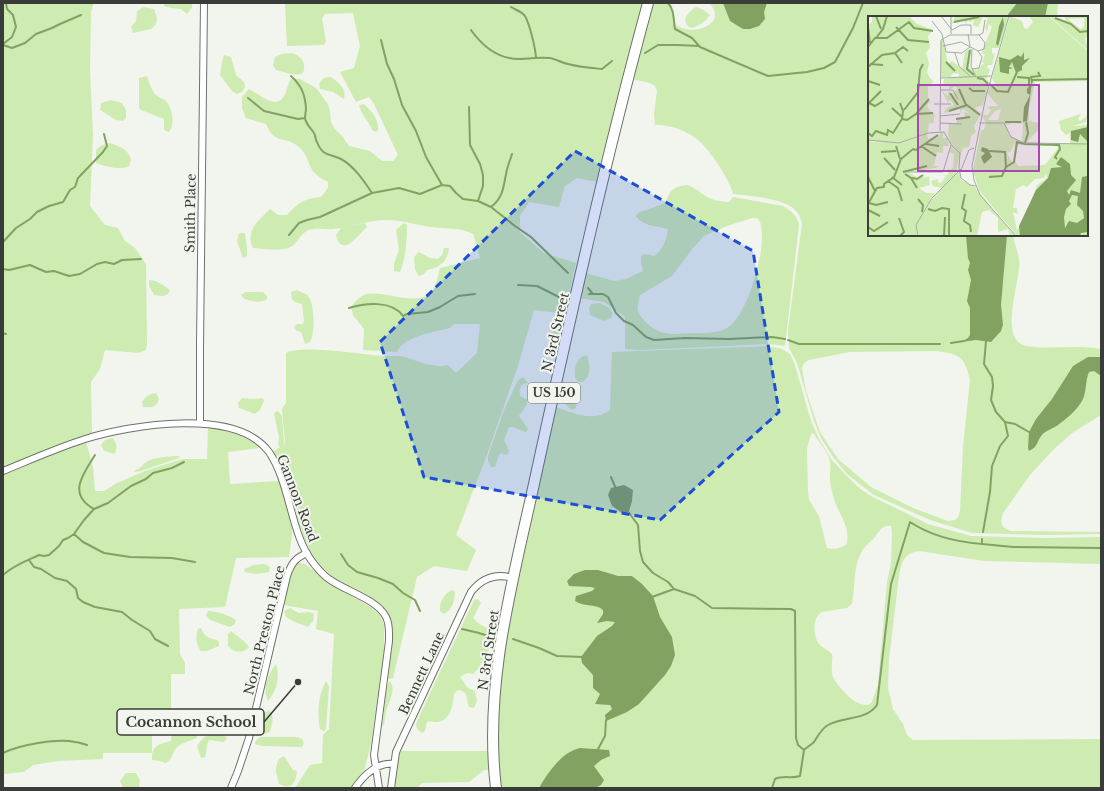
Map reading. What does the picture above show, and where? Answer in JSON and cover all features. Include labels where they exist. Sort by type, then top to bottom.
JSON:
[{"type":"main road","name":"N 3rd Street","points":[[496,788],[493,740],[494,691],[500,649],[514,578],[594,219],[648,3]]},
{"type":"street","name":"Smith Place","points":[[200,423],[204,3]]},
{"type":"street","name":"Gannon Road","points":[[3,471],[66,446],[98,436],[152,426],[200,423],[243,433],[258,441],[269,452],[279,471],[307,553],[320,571],[329,579],[375,605],[382,612],[388,624],[389,641],[374,754],[379,788]]},
{"type":"street","name":"North Preston Place","points":[[231,788],[249,738],[287,576],[291,564],[300,556],[307,553]]},
{"type":"street","name":"Bennett Lane","points":[[394,764],[396,752],[471,592],[479,582],[484,580],[500,577],[514,578]]},
{"type":"street","points":[[355,788],[362,778],[382,764],[394,764],[391,788]]},
{"type":"highlighted area","points":[[575,151],[753,251],[779,412],[660,520],[424,477],[380,342]]},
{"type":"shaded area","points":[[3,3],[94,3],[91,12],[90,70],[93,135],[90,206],[105,225],[118,228],[125,241],[135,248],[146,264],[147,343],[146,350],[138,353],[105,350],[100,369],[91,382],[92,433],[3,467]]},
{"type":"shaded area","points":[[164,3],[192,3],[192,7],[187,14],[181,9],[164,6]]},
{"type":"shaded area","points":[[285,3],[642,3],[597,182],[577,178],[565,186],[559,207],[529,202],[520,216],[520,232],[544,253],[576,263],[565,314],[534,310],[517,369],[485,460],[456,535],[476,550],[467,571],[434,566],[417,577],[393,678],[386,680],[391,622],[367,597],[334,578],[321,567],[313,557],[304,537],[282,471],[273,452],[280,447],[278,445],[279,437],[274,413],[278,411],[282,416],[284,443],[282,445],[285,443],[282,409],[286,403],[286,353],[293,351],[314,350],[400,356],[430,365],[448,365],[456,373],[477,353],[480,324],[454,324],[450,328],[413,338],[406,342],[397,352],[363,350],[364,329],[353,315],[351,307],[360,297],[369,294],[414,299],[422,297],[429,294],[433,289],[440,268],[480,258],[473,234],[458,229],[431,227],[392,220],[379,220],[334,229],[310,230],[305,232],[294,245],[284,249],[273,250],[253,248],[251,236],[254,226],[270,209],[278,215],[287,215],[302,202],[321,197],[328,188],[328,182],[313,171],[305,153],[294,143],[273,135],[269,131],[266,124],[246,118],[242,108],[242,97],[249,89],[267,100],[276,102],[281,100],[284,96],[291,79],[300,79],[316,88],[328,104],[331,122],[334,128],[349,146],[370,151],[382,161],[393,161],[398,155],[374,104],[369,97],[356,102],[340,72],[354,68],[360,46],[353,13],[325,14],[322,18],[326,41],[324,45],[287,46]]},
{"type":"shaded area","points":[[652,3],[670,3],[676,25],[683,29],[692,30],[700,29],[712,22],[715,16],[714,10],[709,3],[1058,3],[1057,16],[868,16],[868,236],[1013,236],[1019,259],[1019,269],[1012,308],[1013,333],[1018,341],[1027,346],[1083,347],[1101,349],[1101,415],[1072,433],[1052,451],[1030,475],[1003,513],[1001,521],[1003,527],[1010,531],[1101,532],[1101,534],[1045,535],[972,533],[930,520],[874,495],[847,474],[833,457],[821,438],[814,421],[797,363],[789,348],[788,330],[802,224],[799,215],[792,207],[768,198],[733,194],[728,181],[719,166],[698,140],[678,129],[655,125],[654,114],[657,91],[655,86],[650,83],[632,79]],"holes":[[[937,351],[951,354],[963,361],[970,380],[963,447],[960,511],[955,520],[948,521],[913,508],[871,487],[838,459],[820,432],[806,391],[802,368],[804,363],[809,360],[850,352]]]},
{"type":"shaded area","points":[[723,3],[767,3],[764,12],[765,19],[759,26],[750,29],[743,29],[730,21]]},
{"type":"shaded area","points":[[1017,3],[1048,3],[1045,16],[1007,16]]},
{"type":"shaded area","points":[[144,7],[154,9],[157,18],[156,24],[151,29],[133,33],[131,27],[136,21],[137,11]]},
{"type":"shaded area","points":[[696,7],[704,10],[710,15],[702,23],[691,28],[687,26],[685,20],[688,14]]},
{"type":"shaded area","points":[[292,53],[298,56],[304,63],[303,73],[293,74],[276,70],[273,65],[275,57],[282,54]]},
{"type":"shaded area","points":[[224,55],[231,57],[236,75],[244,82],[245,87],[242,92],[237,94],[232,91],[220,75]]},
{"type":"shaded area","points":[[147,76],[155,94],[166,101],[170,108],[173,121],[169,132],[164,130],[164,119],[139,108],[139,78]]},
{"type":"shaded area","points":[[331,77],[343,89],[345,95],[344,99],[333,92],[320,89],[319,84],[324,78]]},
{"type":"shaded area","points":[[111,100],[122,103],[126,110],[126,118],[123,121],[116,120],[100,110],[101,103]]},
{"type":"shaded area","points":[[364,104],[376,119],[378,130],[376,132],[372,130],[360,109],[359,105]]},
{"type":"shaded area","points":[[110,143],[121,147],[128,153],[131,160],[129,166],[117,168],[96,163],[96,150],[100,146]]},
{"type":"shaded area","points":[[687,185],[696,189],[707,197],[719,201],[729,202],[733,197],[783,206],[795,216],[799,225],[785,346],[769,344],[640,350],[625,349],[625,317],[604,302],[579,298],[585,273],[614,281],[626,279],[643,271],[641,256],[645,254],[654,256],[660,251],[667,237],[668,229],[646,224],[636,216],[638,213],[665,203],[675,188]],"holes":[[[756,218],[760,222],[762,234],[758,264],[743,309],[729,327],[714,332],[672,334],[657,330],[642,318],[638,310],[640,295],[672,276],[704,236],[727,226]]]},
{"type":"shaded area","points":[[365,223],[367,227],[350,243],[342,245],[339,242],[336,235],[341,228]]},
{"type":"shaded area","points":[[404,223],[407,225],[406,243],[404,261],[400,272],[394,271],[394,264],[399,250],[396,230]]},
{"type":"shaded area","points":[[239,233],[245,233],[247,256],[243,258],[237,241]]},
{"type":"shaded area","points":[[966,236],[1007,236],[1001,305],[1003,325],[1001,331],[991,342],[976,340],[961,342],[970,335],[970,308],[967,301],[971,280],[968,270],[970,263],[968,258]]},
{"type":"shaded area","points":[[444,248],[449,248],[445,260],[439,266],[427,270],[424,274],[419,276],[415,269],[414,257],[419,252],[430,258],[438,259],[442,255]]},
{"type":"shaded area","points":[[149,280],[157,282],[170,290],[168,294],[163,296],[154,295],[149,286]]},
{"type":"shaded area","points":[[297,290],[308,296],[312,305],[312,338],[310,342],[305,344],[301,332],[296,330],[294,327],[297,324],[303,324],[304,321],[302,304],[295,302],[292,299],[291,292]]},
{"type":"shaded area","points":[[246,292],[263,292],[267,296],[267,299],[259,302],[244,299],[241,295]]},
{"type":"shaded area","points":[[600,303],[608,307],[613,313],[611,318],[604,321],[590,315],[589,308],[591,304]]},
{"type":"shaded area","points":[[558,326],[560,332],[559,340],[557,347],[553,352],[549,348],[553,333]]},
{"type":"shaded area","points":[[768,346],[782,349],[790,354],[795,365],[811,421],[819,439],[831,459],[859,488],[871,496],[928,524],[971,536],[1045,538],[1101,537],[1101,564],[984,561],[919,551],[910,554],[902,563],[899,576],[889,659],[888,688],[893,709],[903,724],[907,735],[913,740],[1101,739],[1101,788],[501,788],[497,722],[503,653],[555,407],[583,416],[597,416],[610,410],[612,352]],"holes":[[[812,433],[829,458],[832,492],[835,503],[847,530],[847,544],[838,548],[827,548],[819,516],[809,500],[807,449]],[[886,526],[891,526],[892,533],[891,563],[887,582],[878,684],[872,702],[865,705],[853,700],[835,681],[832,673],[832,654],[819,644],[814,627],[816,618],[822,612],[847,608],[852,604],[856,568],[860,555],[864,548],[880,530]]]},
{"type":"shaded area","points":[[587,355],[589,366],[588,376],[583,382],[578,382],[575,378],[576,364],[580,358]]},
{"type":"shaded area","points":[[1088,357],[1101,357],[1101,376],[1094,371],[1089,372],[1085,394],[1080,404],[1064,420],[1044,433],[1040,437],[1036,446],[1029,451],[1029,432],[1036,419],[1052,399],[1073,366]]},
{"type":"shaded area","points":[[523,377],[528,383],[522,385],[520,396],[528,400],[519,416],[528,429],[526,432],[509,427],[504,440],[509,451],[507,455],[501,453],[495,467],[491,467],[488,462],[488,456],[504,410],[518,380]]},
{"type":"shaded area","points":[[573,385],[577,399],[576,408],[571,410],[563,401],[568,386]]},
{"type":"shaded area","points":[[156,393],[159,399],[157,404],[152,407],[143,407],[142,402],[145,398]]},
{"type":"shaded area","points":[[242,398],[263,398],[264,401],[260,410],[255,414],[239,408],[238,403]]},
{"type":"shaded area","points":[[208,427],[230,432],[255,443],[261,448],[228,452],[230,484],[279,481],[292,527],[289,557],[236,558],[225,607],[179,609],[180,654],[185,663],[185,674],[171,674],[171,710],[152,710],[152,753],[103,753],[103,759],[58,761],[33,765],[24,772],[3,774],[3,474],[40,458],[86,442],[93,467],[95,491],[104,491],[117,483],[145,471],[182,459],[207,459]]},
{"type":"shaded area","points":[[113,438],[116,446],[115,454],[104,451],[101,445],[105,440]]},
{"type":"shaded area","points":[[180,456],[179,458],[134,472],[152,459]]},
{"type":"shaded area","points":[[624,485],[633,490],[629,511],[624,514],[612,506],[608,495],[611,488]]},
{"type":"shaded area","points":[[299,563],[305,564],[333,585],[372,608],[379,614],[384,625],[384,650],[371,743],[365,768],[351,788],[295,788],[310,765],[322,763],[323,735],[329,729],[334,634],[316,629],[318,611],[283,605],[292,569]]},
{"type":"shaded area","points":[[265,564],[270,567],[269,572],[256,574],[245,572],[244,569],[254,565]]},
{"type":"shaded area","points":[[585,570],[598,570],[618,576],[632,576],[642,584],[653,596],[660,617],[672,637],[675,655],[671,666],[665,675],[639,704],[627,712],[606,721],[605,715],[612,709],[610,705],[595,704],[600,694],[593,688],[593,675],[582,663],[581,657],[597,636],[612,626],[615,622],[607,621],[597,623],[603,614],[603,610],[596,606],[582,604],[575,601],[576,596],[592,591],[595,588],[569,586],[567,581],[574,574]]},
{"type":"shaded area","points":[[452,590],[455,592],[453,602],[449,610],[444,614],[440,611],[441,601],[444,596]]},
{"type":"shaded area","points":[[478,599],[481,603],[473,618],[492,633],[492,642],[478,669],[473,674],[467,673],[460,677],[468,688],[475,691],[477,701],[474,708],[469,707],[466,694],[458,690],[454,694],[452,707],[445,719],[437,722],[427,722],[425,731],[422,733],[417,728],[417,721],[474,600]]},
{"type":"shaded area","points":[[290,608],[299,613],[310,612],[314,614],[313,621],[308,627],[286,617],[284,611]]},
{"type":"shaded area","points":[[208,611],[230,616],[236,620],[235,624],[230,627],[210,620],[206,615]]},
{"type":"shaded area","points":[[201,628],[206,636],[219,641],[219,646],[207,651],[201,651],[196,637],[198,629]]},
{"type":"shaded area","points":[[231,631],[245,642],[249,647],[247,649],[239,652],[228,646],[228,634]]},
{"type":"shaded area","points":[[276,664],[278,674],[277,684],[274,693],[268,701],[266,696],[266,686]]},
{"type":"shaded area","points":[[326,681],[329,686],[326,729],[324,731],[320,729],[318,711],[321,693]]},
{"type":"shaded area","points":[[390,681],[393,689],[386,712],[384,725],[382,726],[387,685]]},
{"type":"shaded area","points":[[269,710],[272,715],[272,723],[270,732],[264,734],[257,730],[261,718]]},
{"type":"shaded area","points":[[178,725],[189,725],[197,729],[197,738],[185,742],[179,746],[175,750],[170,760],[166,763],[152,760],[153,751],[155,748],[160,744],[171,741],[172,729]]},
{"type":"shaded area","points":[[211,734],[223,734],[227,738],[224,742],[209,740],[205,757],[201,758],[197,746],[203,738]]},
{"type":"shaded area","points":[[261,737],[297,737],[302,739],[304,743],[302,747],[262,746],[255,744],[256,740]]},
{"type":"shaded area","points":[[580,748],[609,750],[610,756],[601,760],[594,766],[604,780],[601,785],[595,788],[539,788],[551,769],[561,758],[573,750]]},
{"type":"shaded area","points":[[400,751],[489,751],[490,770],[484,770],[469,782],[422,783],[417,788],[394,788],[398,755]]},
{"type":"shaded area","points":[[284,756],[293,770],[297,771],[296,779],[290,786],[283,786],[279,784],[276,772],[279,759]]},
{"type":"shaded area","points":[[126,773],[136,773],[140,781],[139,788],[123,787],[120,781]]},
{"type":"waterway","points":[[3,44],[12,37],[16,27],[13,15],[7,9],[6,3]]},
{"type":"waterway","points":[[668,3],[673,12],[675,29],[692,38],[700,47],[768,76],[807,72],[824,68],[835,62],[853,28],[863,3]]},
{"type":"waterway","points":[[511,7],[521,12],[525,16],[532,36],[536,57]]},
{"type":"waterway","points":[[3,45],[12,48],[25,43],[36,34],[81,15]]},
{"type":"waterway","points":[[471,30],[487,47],[499,55],[514,59],[550,58],[572,65],[602,69],[612,61]]},
{"type":"waterway","points":[[381,40],[387,64],[394,79],[402,105],[416,131],[426,157],[442,185]]},
{"type":"waterway","points":[[645,53],[658,45],[699,46]]},
{"type":"waterway","points":[[3,61],[3,70]]},
{"type":"waterway","points":[[291,76],[302,90],[306,108],[305,118],[307,125],[315,134],[319,147],[327,154],[346,162],[362,179],[372,193]]},
{"type":"waterway","points":[[248,98],[264,111],[298,119],[305,118]]},
{"type":"waterway","points":[[469,107],[470,145],[480,164],[483,175],[483,186],[478,201]]},
{"type":"waterway","points":[[3,242],[16,228],[30,219],[37,212],[49,206],[63,202],[70,190],[75,187],[78,178],[107,146],[104,134]]},
{"type":"waterway","points":[[491,207],[502,193],[512,154]]},
{"type":"waterway","points":[[289,235],[299,223],[320,217],[372,193],[399,188],[420,194],[442,185],[450,186],[463,199],[478,201],[491,207],[531,237],[568,273]]},
{"type":"waterway","points":[[3,269],[9,270],[30,265],[46,272],[54,271],[69,276],[80,274],[97,264],[105,262],[114,264],[122,260],[141,259]]},
{"type":"waterway","points":[[518,285],[537,286],[559,297]]},
{"type":"waterway","points":[[588,288],[593,294]]},
{"type":"waterway","points":[[349,308],[370,304],[385,305],[392,307],[403,316],[407,314],[428,312],[440,307],[458,296],[475,294]]},
{"type":"waterway","points":[[589,294],[603,294],[608,297],[616,313],[624,321],[633,325],[646,337],[654,340],[685,338],[729,339],[772,337],[785,339]]},
{"type":"waterway","points":[[788,340],[799,344],[940,344]]},
{"type":"waterway","points":[[951,343],[964,341]]},
{"type":"waterway","points":[[983,532],[990,492],[992,466],[1000,446],[1008,436],[1005,422],[996,412],[991,400],[993,386],[992,377],[984,364],[986,341]]},
{"type":"waterway","points":[[1005,422],[1015,424],[1030,432]]},
{"type":"waterway","points":[[94,509],[81,497],[79,490],[82,476],[95,455]]},
{"type":"waterway","points":[[3,575],[16,566],[39,555],[49,555],[63,540],[74,534],[94,509],[108,503],[131,486],[146,479],[153,473],[172,468],[184,462]]},
{"type":"waterway","points":[[611,477],[616,489]]},
{"type":"waterway","points":[[627,510],[638,525],[640,551],[643,562],[653,573],[668,582],[674,589]]},
{"type":"waterway","points":[[652,597],[674,589],[695,596],[712,608],[791,609],[795,611],[796,738],[798,745],[804,750],[814,742],[828,725],[840,720],[867,714],[877,705],[891,584],[910,522],[944,538],[982,544]]},
{"type":"waterway","points":[[74,534],[83,542],[104,553],[130,557],[172,558],[195,562]]},
{"type":"waterway","points":[[982,539],[982,544],[1013,547],[1101,548]]},
{"type":"waterway","points":[[341,554],[348,565],[357,572],[393,584],[403,593],[415,600],[420,611]]},
{"type":"waterway","points":[[29,560],[34,567],[41,569],[55,578],[67,581],[76,589],[78,598],[83,602],[95,607],[122,612],[150,631],[155,639],[168,646]]},
{"type":"waterway","points":[[462,629],[491,637]]},
{"type":"waterway","points":[[513,639],[557,656],[583,657]]},
{"type":"waterway","points":[[597,751],[605,736],[606,720]]},
{"type":"waterway","points":[[3,753],[18,747],[58,741],[78,742],[87,745]]},
{"type":"waterway","points":[[772,788],[775,779],[800,776],[804,750]]},
{"type":"place","name":"Cocannon School","points":[[298,682]]}]
